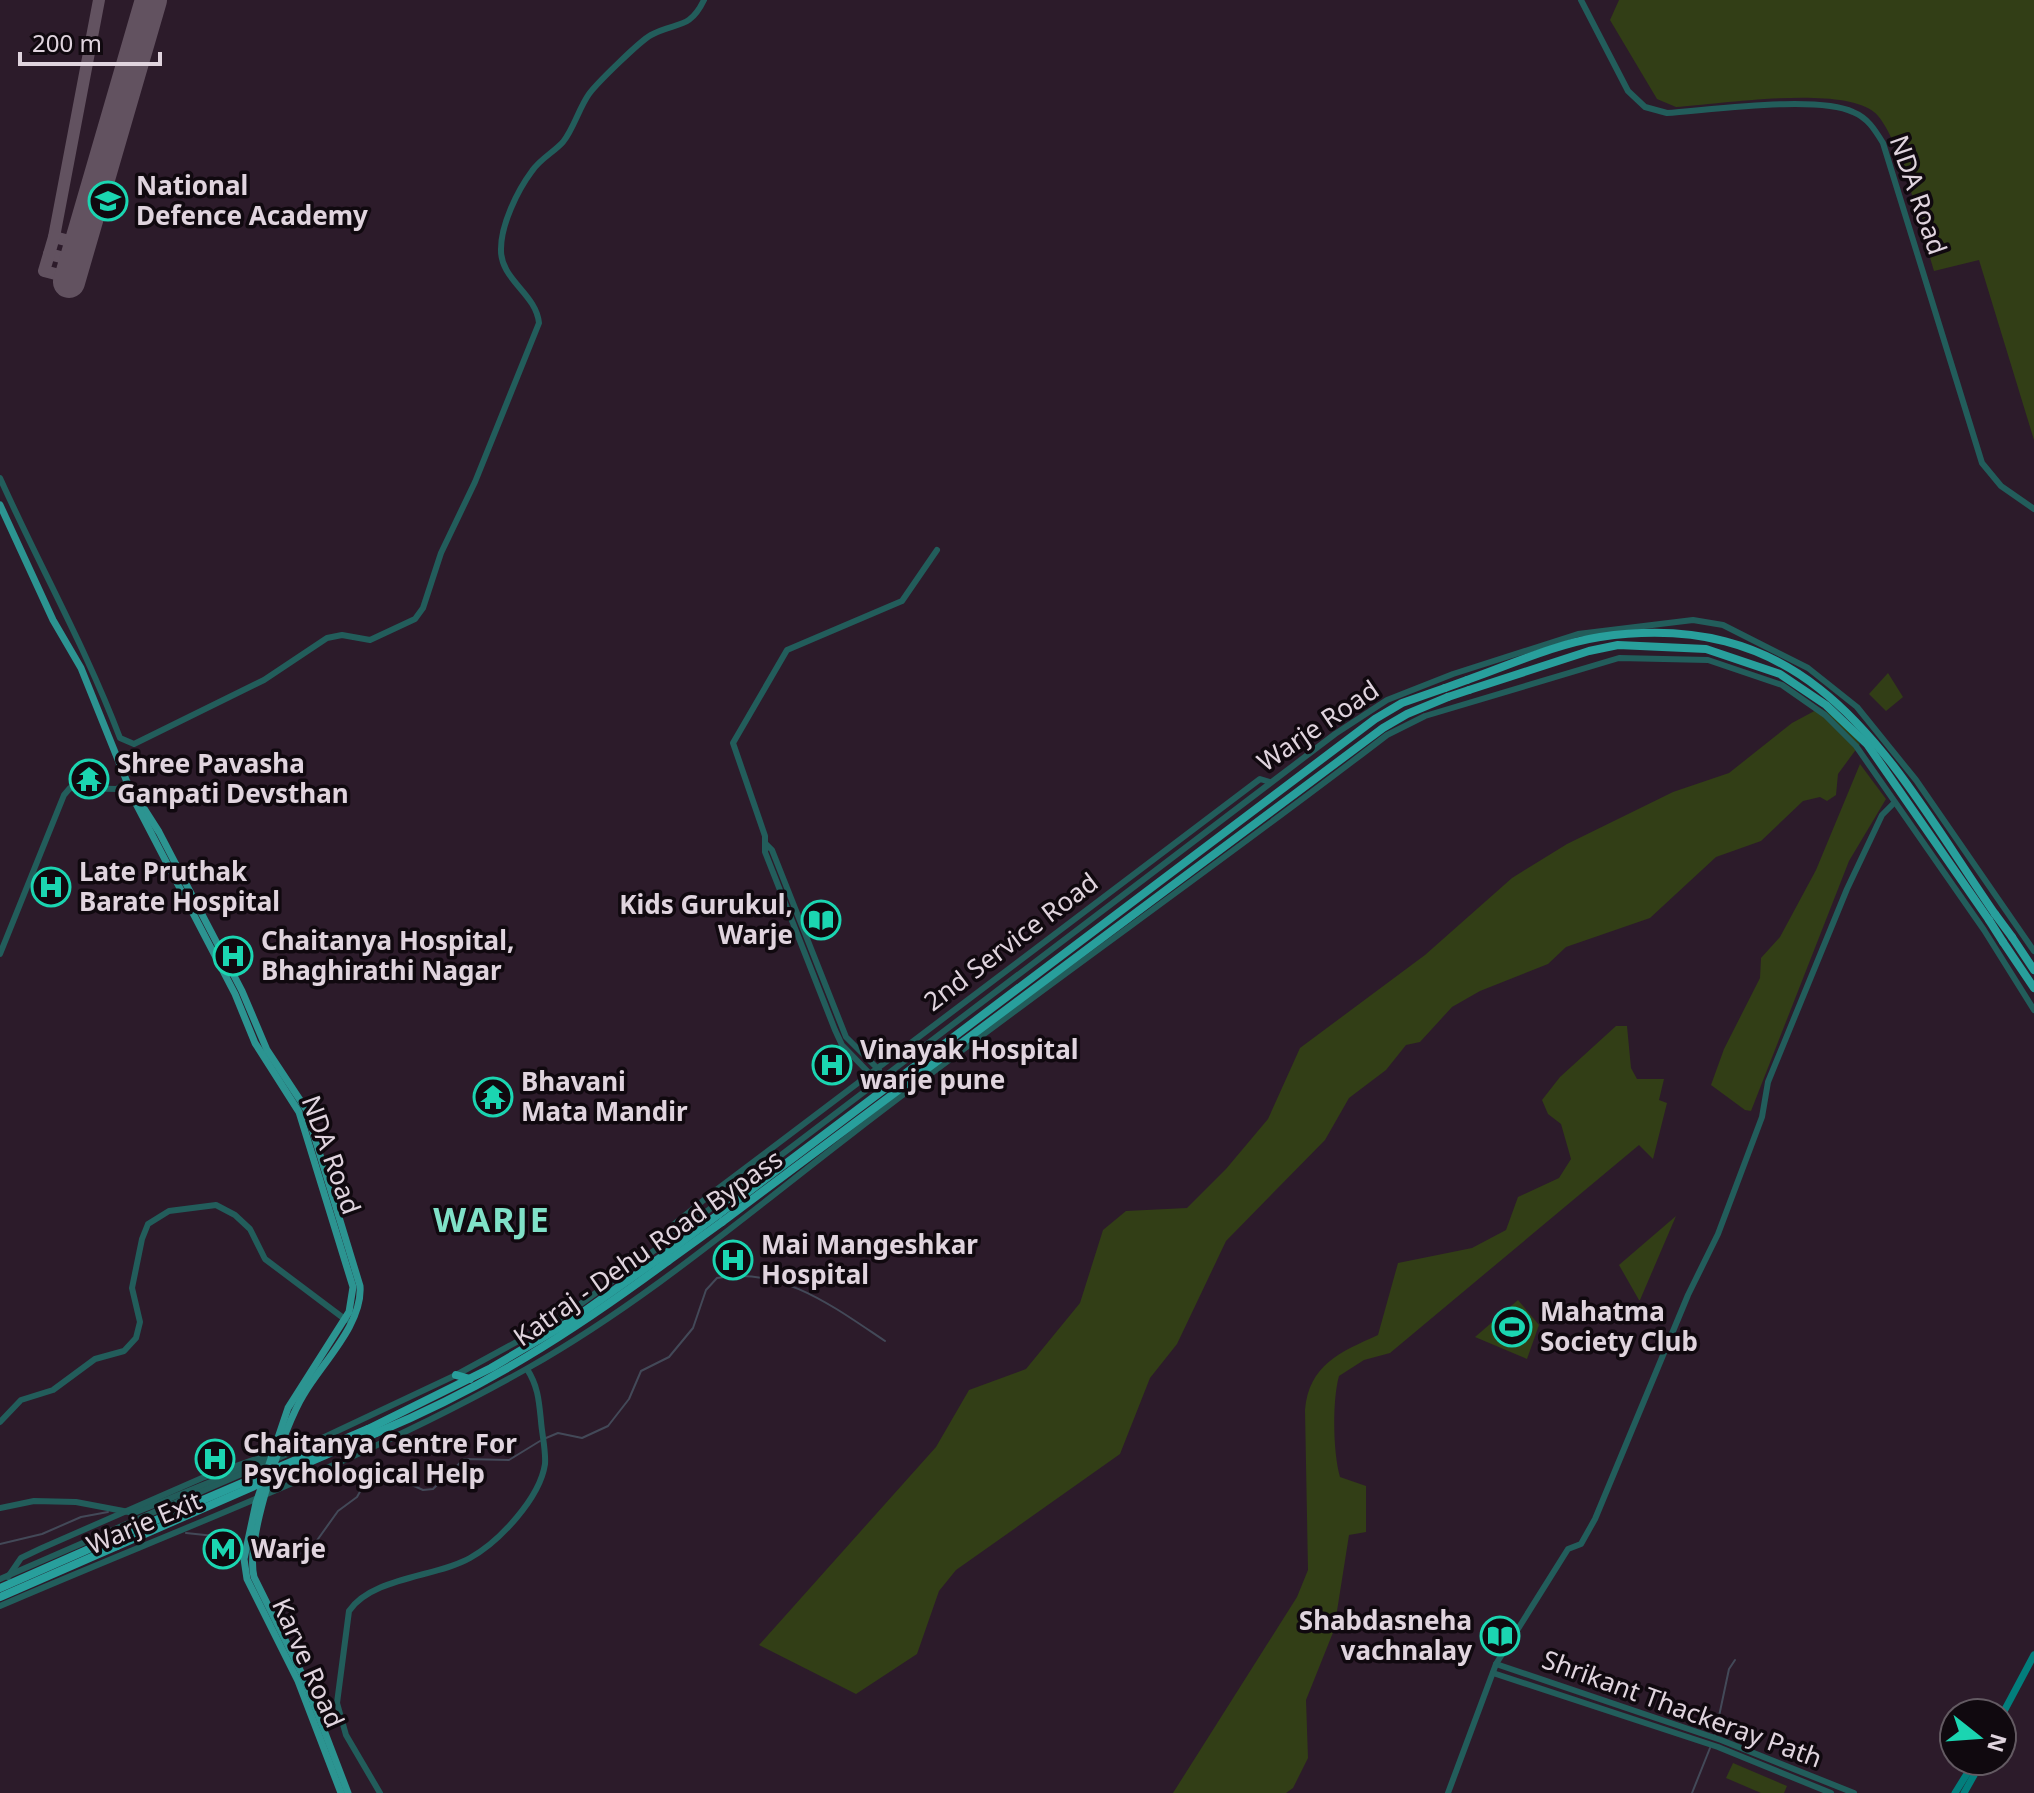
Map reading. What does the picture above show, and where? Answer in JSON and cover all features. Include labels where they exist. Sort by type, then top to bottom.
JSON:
[{"type":"highway","points":[[1446,692],[1467,680],[1529,658],[1610,636],[1668,633],[1710,638],[1749,650],[1802,675],[1860,723],[1902,776],[1992,917]]},
{"type":"highway","points":[[1446,692],[1469,690],[1589,651],[1618,645],[1706,649],[1784,682],[1826,705],[1867,744],[2008,939],[2034,970]]},
{"type":"highway","name":"Katraj - Dehu Road Bypass","points":[[721,1218],[969,1024],[1375,719],[1402,703],[1446,692]]},
{"type":"highway","name":"Katraj - Dehu Road Bypass","points":[[0,1597],[7,1586],[513,1368],[589,1319],[666,1258],[977,1032],[1383,728],[1446,692]]},
{"type":"highway","points":[[2008,939],[2034,988]]},
{"type":"highway","name":"Katraj - Dehu Road Bypass","points":[[372,1431],[569,1322],[666,1258]]},
{"type":"highway","points":[[456,1375],[470,1379]]},
{"type":"main road","name":"NDA Road","points":[[0,505],[53,620],[81,668],[127,782],[159,832],[242,991],[267,1050],[306,1109],[361,1294],[347,1321],[294,1397],[261,1499]]},
{"type":"main road","name":"NDA Road","points":[[274,1457],[304,1393],[342,1335],[347,1321]]},
{"type":"main road","points":[[285,1438],[299,1449]]},
{"type":"main road","points":[[248,1555],[261,1499]]},
{"type":"main road","name":"Karve Road","points":[[248,1555],[247,1579],[298,1681],[341,1793]]},
{"type":"main road","name":"Karve Road","points":[[248,1555],[254,1577],[304,1678],[348,1793]]},
{"type":"main road","points":[[2012,1697],[2033,1657]]},
{"type":"main road","points":[[2016,1697],[2026,1678],[2034,1671]]},
{"type":"street","points":[[0,478],[43,573],[92,666],[120,738],[125,742],[134,744],[208,709],[264,680],[327,638],[340,635],[370,640],[405,626],[423,608],[441,553],[475,482],[539,323],[533,306],[504,269],[501,259],[503,232],[523,186],[532,170],[564,141],[591,90],[652,35],[682,26],[695,17],[704,0]]},
{"type":"street","name":"NDA Road","points":[[1581,0],[1628,91],[1645,107],[1667,113],[1823,104],[1851,110],[1872,126],[1883,143],[1982,463],[2001,486],[2034,509]]},
{"type":"street","points":[[876,1081],[843,1038],[768,849],[733,743],[787,650],[902,601],[937,550]]},
{"type":"street","name":"Warje Road","points":[[662,1245],[677,1229],[702,1215],[1270,782],[1387,700],[1450,675],[1598,629],[1693,620],[1723,625],[1808,668],[1857,707],[1916,780],[2034,951]]},
{"type":"street","name":"Warje Road","points":[[680,1266],[1387,735],[1466,703],[1619,658],[1708,660],[1784,682],[1825,715],[1856,746],[1984,930],[2034,1010]]},
{"type":"street","points":[[1450,675],[1466,703]]},
{"type":"street","points":[[1450,675],[1457,706]]},
{"type":"street","name":"2nd Service Road","points":[[677,1229],[876,1068],[1260,779],[1270,782]]},
{"type":"street","points":[[0,954],[64,795],[70,788],[117,789],[127,782]]},
{"type":"street","points":[[1448,1793],[1496,1674],[1496,1664],[1568,1549],[1581,1544],[1595,1519],[1688,1295],[1718,1234],[1762,1117],[1768,1082],[1847,889],[1882,815],[1894,803]]},
{"type":"street","points":[[1984,930],[2009,914]]},
{"type":"street","points":[[1991,941],[2016,924]]},
{"type":"street","points":[[843,1038],[883,1075]]},
{"type":"street","points":[[0,1422],[21,1400],[53,1390],[95,1359],[124,1351],[136,1338],[140,1322],[132,1288],[142,1239],[148,1224],[169,1211],[216,1205],[235,1215],[250,1229],[265,1259],[347,1321]]},
{"type":"street","points":[[702,1215],[717,1238]]},
{"type":"street","points":[[677,1229],[697,1252]]},
{"type":"street","points":[[662,1245],[680,1266]]},
{"type":"street","name":"Warje Exit","points":[[0,1606],[7,1586],[274,1457],[299,1449],[456,1375],[552,1323],[662,1245]]},
{"type":"street","name":"Warje Exit","points":[[7,1586],[261,1499],[463,1403],[527,1369],[680,1266]]},
{"type":"street","points":[[380,1793],[346,1735],[337,1703],[349,1611],[354,1603],[373,1591],[462,1562],[480,1552],[530,1498],[542,1475],[544,1449],[538,1390],[527,1369]]},
{"type":"street","points":[[0,1508],[34,1501],[76,1502],[134,1513],[274,1457]]},
{"type":"street","points":[[7,1586],[21,1558],[128,1512]]},
{"type":"street","name":"Shrikant Thackeray Path","points":[[1496,1664],[1709,1741]]},
{"type":"street","name":"Shrikant Thackeray Path","points":[[1496,1674],[1720,1744],[1854,1793]]},
{"type":"street","name":"Shrikant Thackeray Path","points":[[1720,1744],[1831,1793]]},
{"type":"green space","points":[[1619,0],[2034,0],[2034,440],[1979,260],[1934,271],[1901,162],[1883,123],[1874,112],[1858,104],[1835,99],[1779,98],[1676,107],[1657,99],[1610,20]]},
{"type":"green space","points":[[1888,673],[1903,697],[1886,711],[1869,694]]},
{"type":"green space","points":[[1820,708],[1840,720],[1860,744],[1838,774],[1836,795],[1827,801],[1820,797],[1803,801],[1761,841],[1716,857],[1650,918],[1566,947],[1548,964],[1480,991],[1452,1007],[1420,1042],[1406,1045],[1386,1070],[1349,1098],[1325,1140],[1226,1241],[1177,1344],[1150,1378],[1120,1454],[956,1570],[939,1591],[917,1654],[856,1694],[759,1645],[936,1447],[969,1390],[1026,1369],[1080,1303],[1103,1230],[1126,1211],[1187,1208],[1226,1169],[1268,1119],[1300,1048],[1425,955],[1512,878],[1567,844],[1673,792],[1729,773],[1792,723]]},
{"type":"green space","points":[[1860,764],[1886,799],[1849,861],[1751,1111],[1745,1110],[1711,1085],[1724,1049],[1760,978],[1761,958],[1780,937],[1816,870]]},
{"type":"green space","points":[[1616,1026],[1627,1026],[1631,1068],[1637,1079],[1664,1079],[1659,1100],[1667,1103],[1653,1159],[1639,1145],[1390,1353],[1364,1360],[1339,1376],[1334,1413],[1338,1467],[1340,1477],[1366,1486],[1366,1532],[1349,1535],[1334,1630],[1306,1700],[1308,1758],[1293,1788],[1286,1793],[1173,1793],[1297,1597],[1308,1570],[1305,1410],[1313,1382],[1339,1354],[1378,1335],[1398,1263],[1472,1248],[1506,1230],[1518,1197],[1559,1178],[1571,1159],[1561,1124],[1548,1114],[1542,1100],[1560,1077]]},
{"type":"green space","points":[[1676,1216],[1640,1300],[1639,1300],[1619,1265]]},
{"type":"green space","name":"Mahatma Society Club","points":[[1518,1300],[1539,1325],[1527,1359],[1475,1337]]},
{"type":"green space","points":[[1733,1763],[1787,1786],[1784,1793],[1761,1793],[1726,1778]]},
{"type":"waterway","points":[[546,1438],[558,1433],[582,1438],[608,1426],[629,1399],[641,1371],[669,1357],[693,1328],[706,1290],[717,1278],[741,1276],[785,1284],[826,1303],[885,1341]]},
{"type":"waterway","points":[[256,1556],[308,1553],[338,1511],[357,1497],[366,1481],[373,1476],[394,1477],[423,1490],[433,1489],[464,1459],[509,1460],[540,1441]]},
{"type":"waterway","points":[[0,1544],[42,1534],[81,1517],[108,1512]]},
{"type":"waterway","points":[[186,1533],[224,1537],[242,1551]]},
{"type":"waterway","points":[[1715,1735],[1729,1669],[1735,1660]]},
{"type":"waterway","points":[[1692,1793],[1710,1748]]},
{"type":"taxiway","points":[[71,278],[44,271],[54,237],[99,0]]},
{"type":"taxiway","points":[[54,237],[81,244]]},
{"type":"taxiway","points":[[49,254],[76,261]]},
{"type":"runway","points":[[69,282],[151,0]]},
{"type":"place","name":"National Defence Academy","points":[[108,201]]},
{"type":"place","name":"Shree Pavasha Ganpati Devsthan","points":[[89,779]]},
{"type":"place","name":"Late Pruthak Barate Hospital","points":[[51,887]]},
{"type":"place","name":"Kids Gurukul, Warje","points":[[821,920]]},
{"type":"place","name":"Chaitanya Hospital, Bhaghirathi Nagar","points":[[233,956]]},
{"type":"place","name":"Vinayak Hospital warje pune","points":[[832,1065]]},
{"type":"place","name":"Bhavani Mata Mandir","points":[[493,1097]]},
{"type":"place","name":"Mai Mangeshkar Hospital","points":[[733,1260]]},
{"type":"place","name":"Mahatma Society Club","points":[[1512,1327]]},
{"type":"place","name":"Chaitanya Centre For Psychological Help","points":[[215,1459]]},
{"type":"place","name":"Warje","points":[[223,1549]]},
{"type":"place","name":"Shabdasneha vachnalay","points":[[1500,1636]]},
{"type":"district","name":"WARJE","points":[[492,1220]]}]
